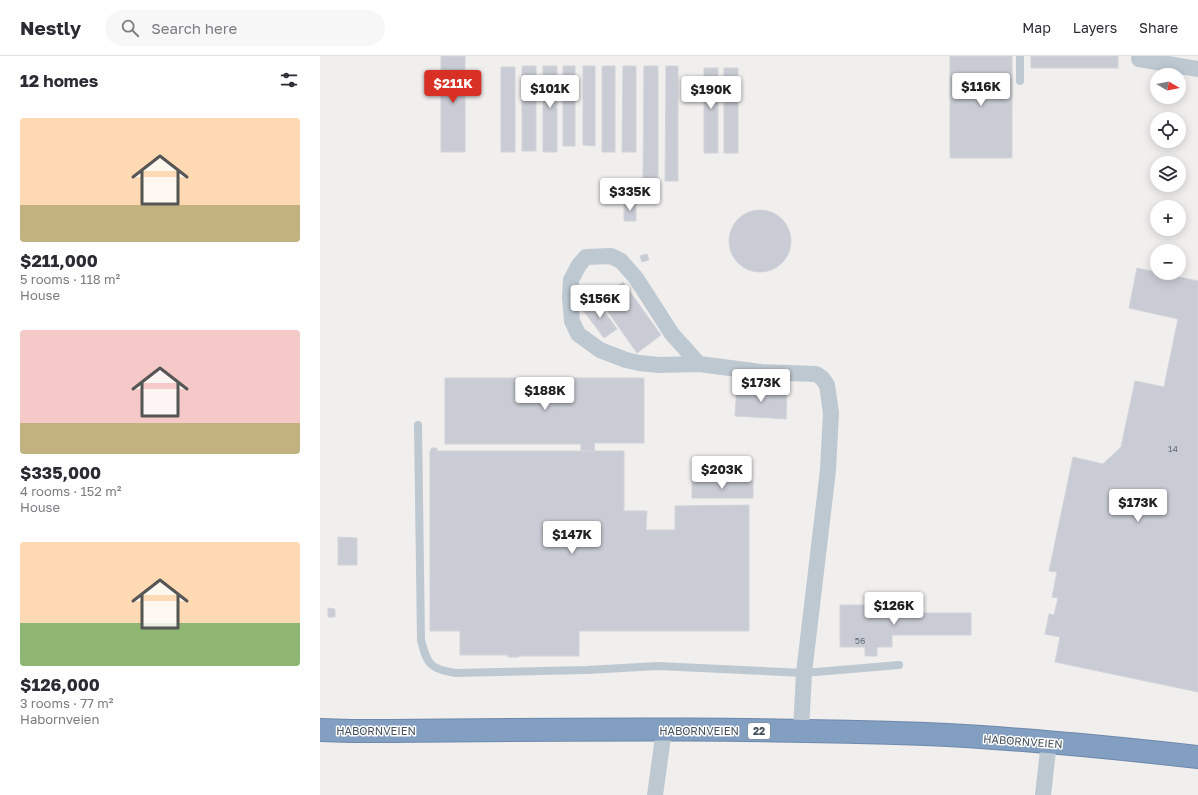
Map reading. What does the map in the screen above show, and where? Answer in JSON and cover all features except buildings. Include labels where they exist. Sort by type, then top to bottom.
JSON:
[{"type":"highway","name":"HABORNVEIEN","points":[[320,730],[664,730],[927,734],[1049,742],[1198,757]]},
{"type":"street","points":[[1139,60],[1198,69]]},
{"type":"street","points":[[699,364],[672,334],[636,278],[621,261],[611,256],[586,257],[579,265],[571,280],[570,297],[572,321],[578,334],[600,350],[626,360],[639,363],[659,365],[699,364],[761,372],[816,374],[822,378],[827,385],[831,413],[828,470],[804,673],[801,731]]},
{"type":"street","points":[[655,795],[664,730]]},
{"type":"street","points":[[1043,795],[1049,742]]},
{"type":"lane","points":[[1020,56],[1020,81]]},
{"type":"lane","points":[[418,425],[421,640],[425,656],[431,665],[441,670],[455,672],[587,670],[658,666],[804,673],[899,665]]}]
